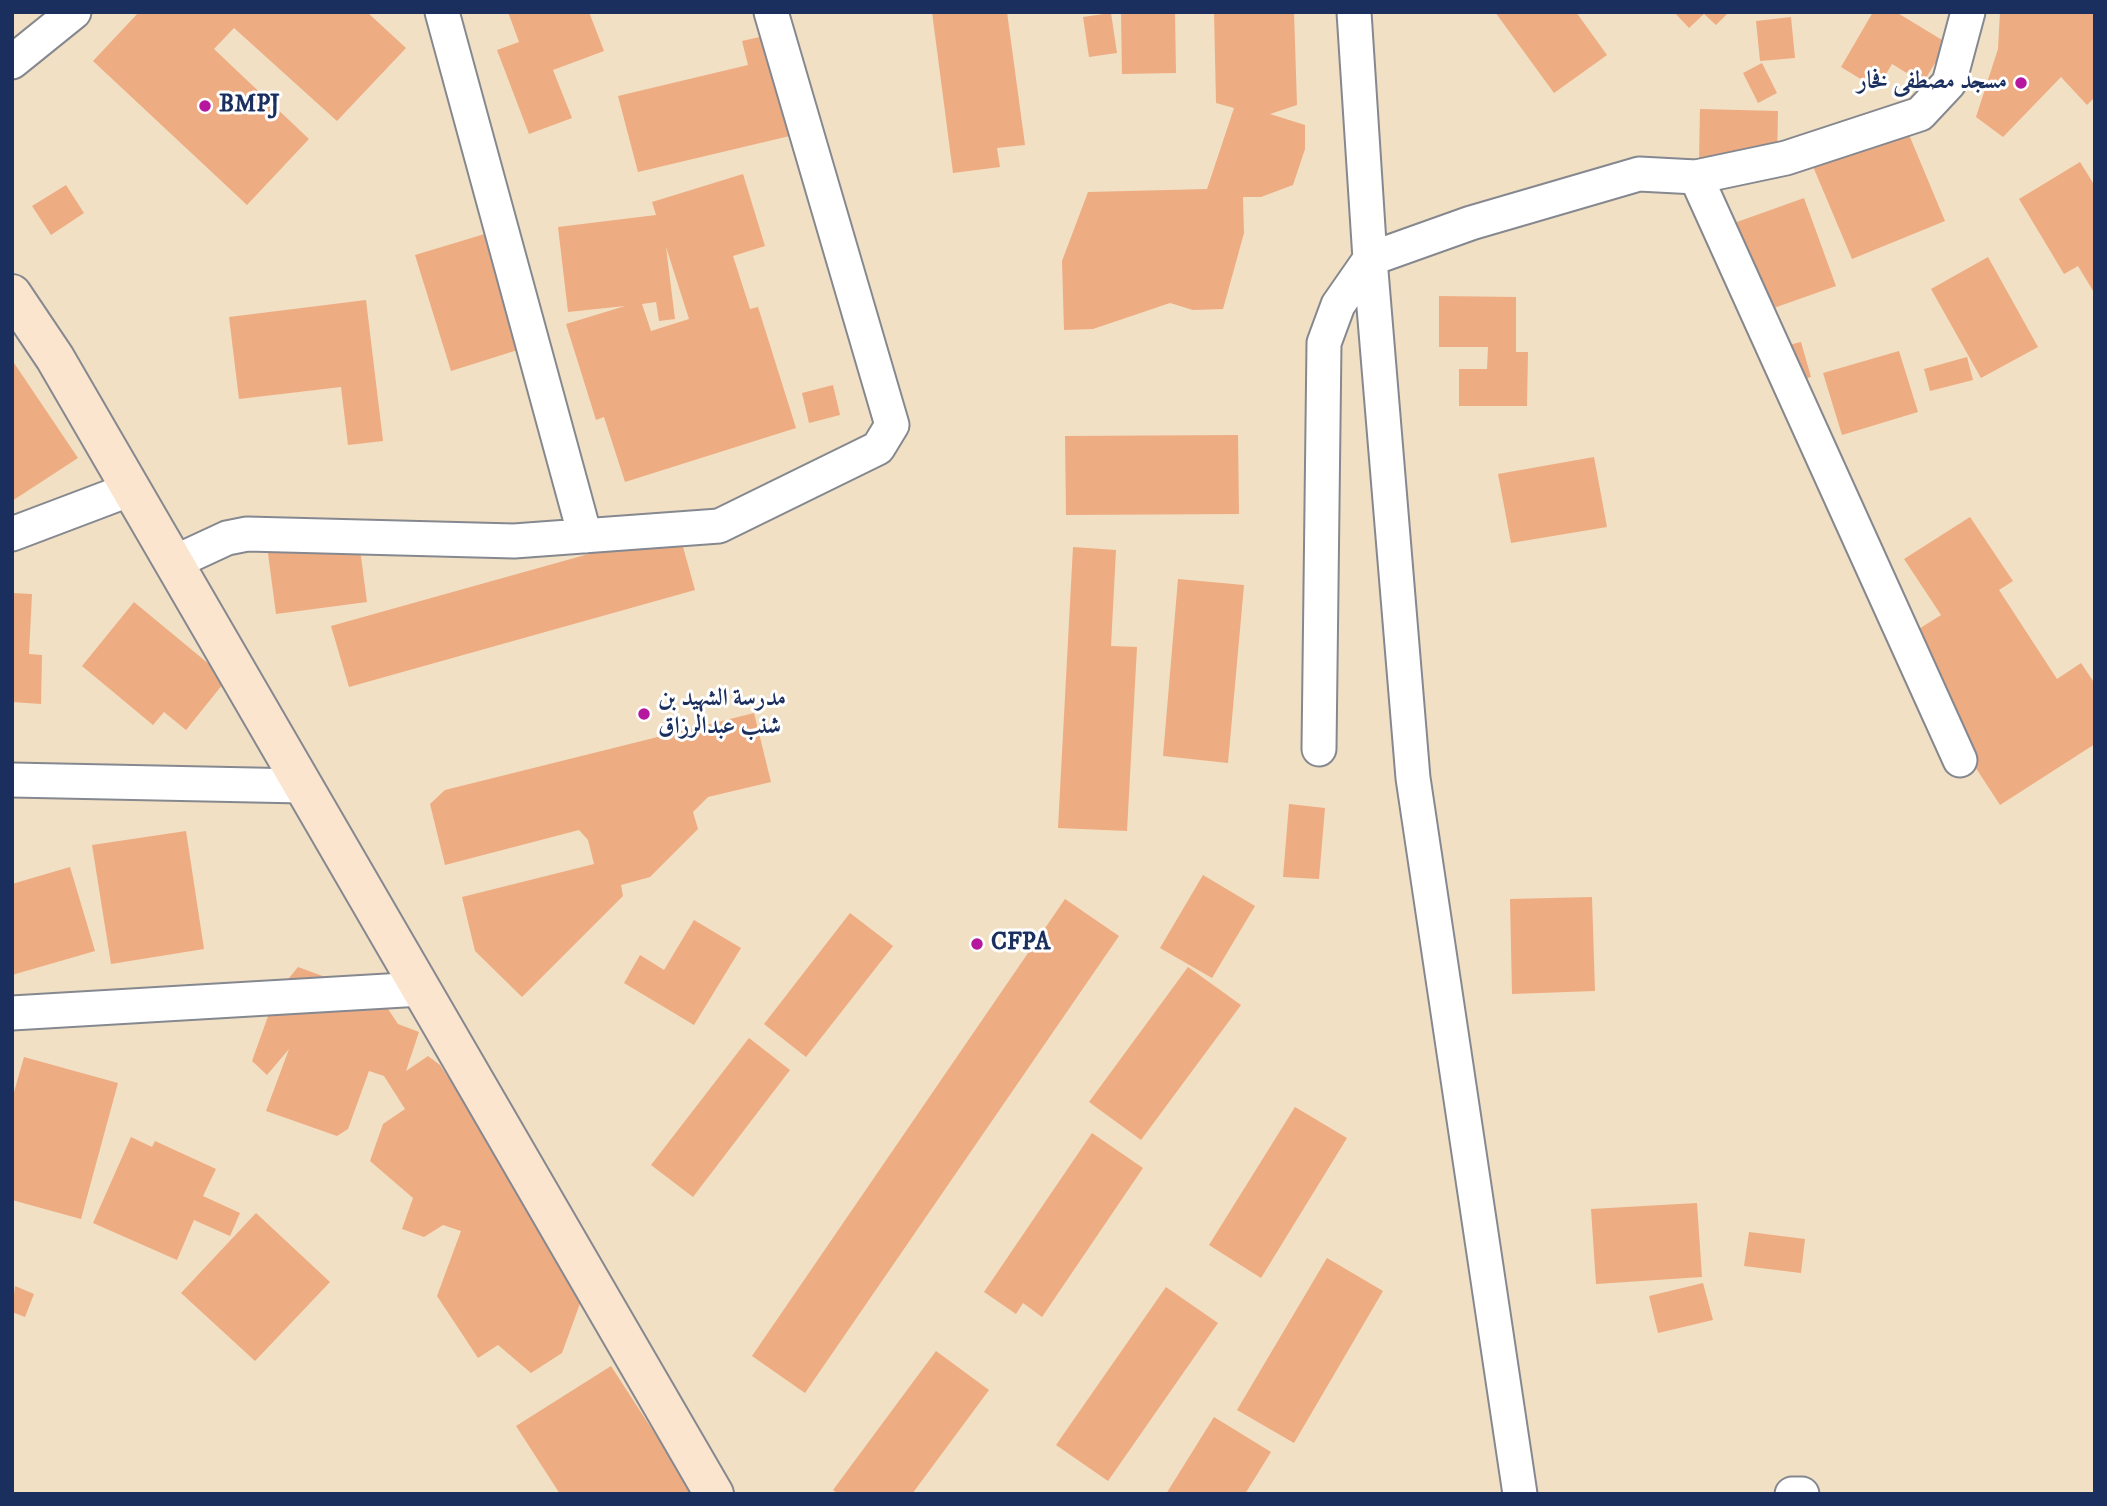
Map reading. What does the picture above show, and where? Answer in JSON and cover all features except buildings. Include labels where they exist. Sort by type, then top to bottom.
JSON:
[{"type":"main road","points":[[12,294],[55,358],[714,1494]]},
{"type":"street","points":[[12,62],[74,12]]},
{"type":"street","points":[[173,563],[227,537],[247,534],[514,541],[719,526],[878,447],[892,425],[771,12]]},
{"type":"street","points":[[1354,12],[1370,259],[1413,778],[1520,1494]]},
{"type":"street","points":[[1320,749],[1324,344],[1338,305],[1370,259],[1471,223],[1639,174],[1696,177],[1786,158],[1920,114],[1949,83],[1968,12]]},
{"type":"street","points":[[450,14],[585,536]]},
{"type":"street","points":[[1696,177],[1960,760]]},
{"type":"street","points":[[12,534],[131,489]]},
{"type":"street","points":[[12,780],[302,786]]},
{"type":"street","points":[[12,1013],[421,989]]},
{"type":"street","points":[[1793,1494],[1802,1494]]},
{"type":"place","name":"مسجد مصطفى فخار","points":[[2021,83]]},
{"type":"place","name":"BMPJ","points":[[205,106]]},
{"type":"place","name":"مدرسة الشهيد بن شنب عبدالرزاق","points":[[644,714]]},
{"type":"place","name":"CFPA","points":[[977,944]]}]
